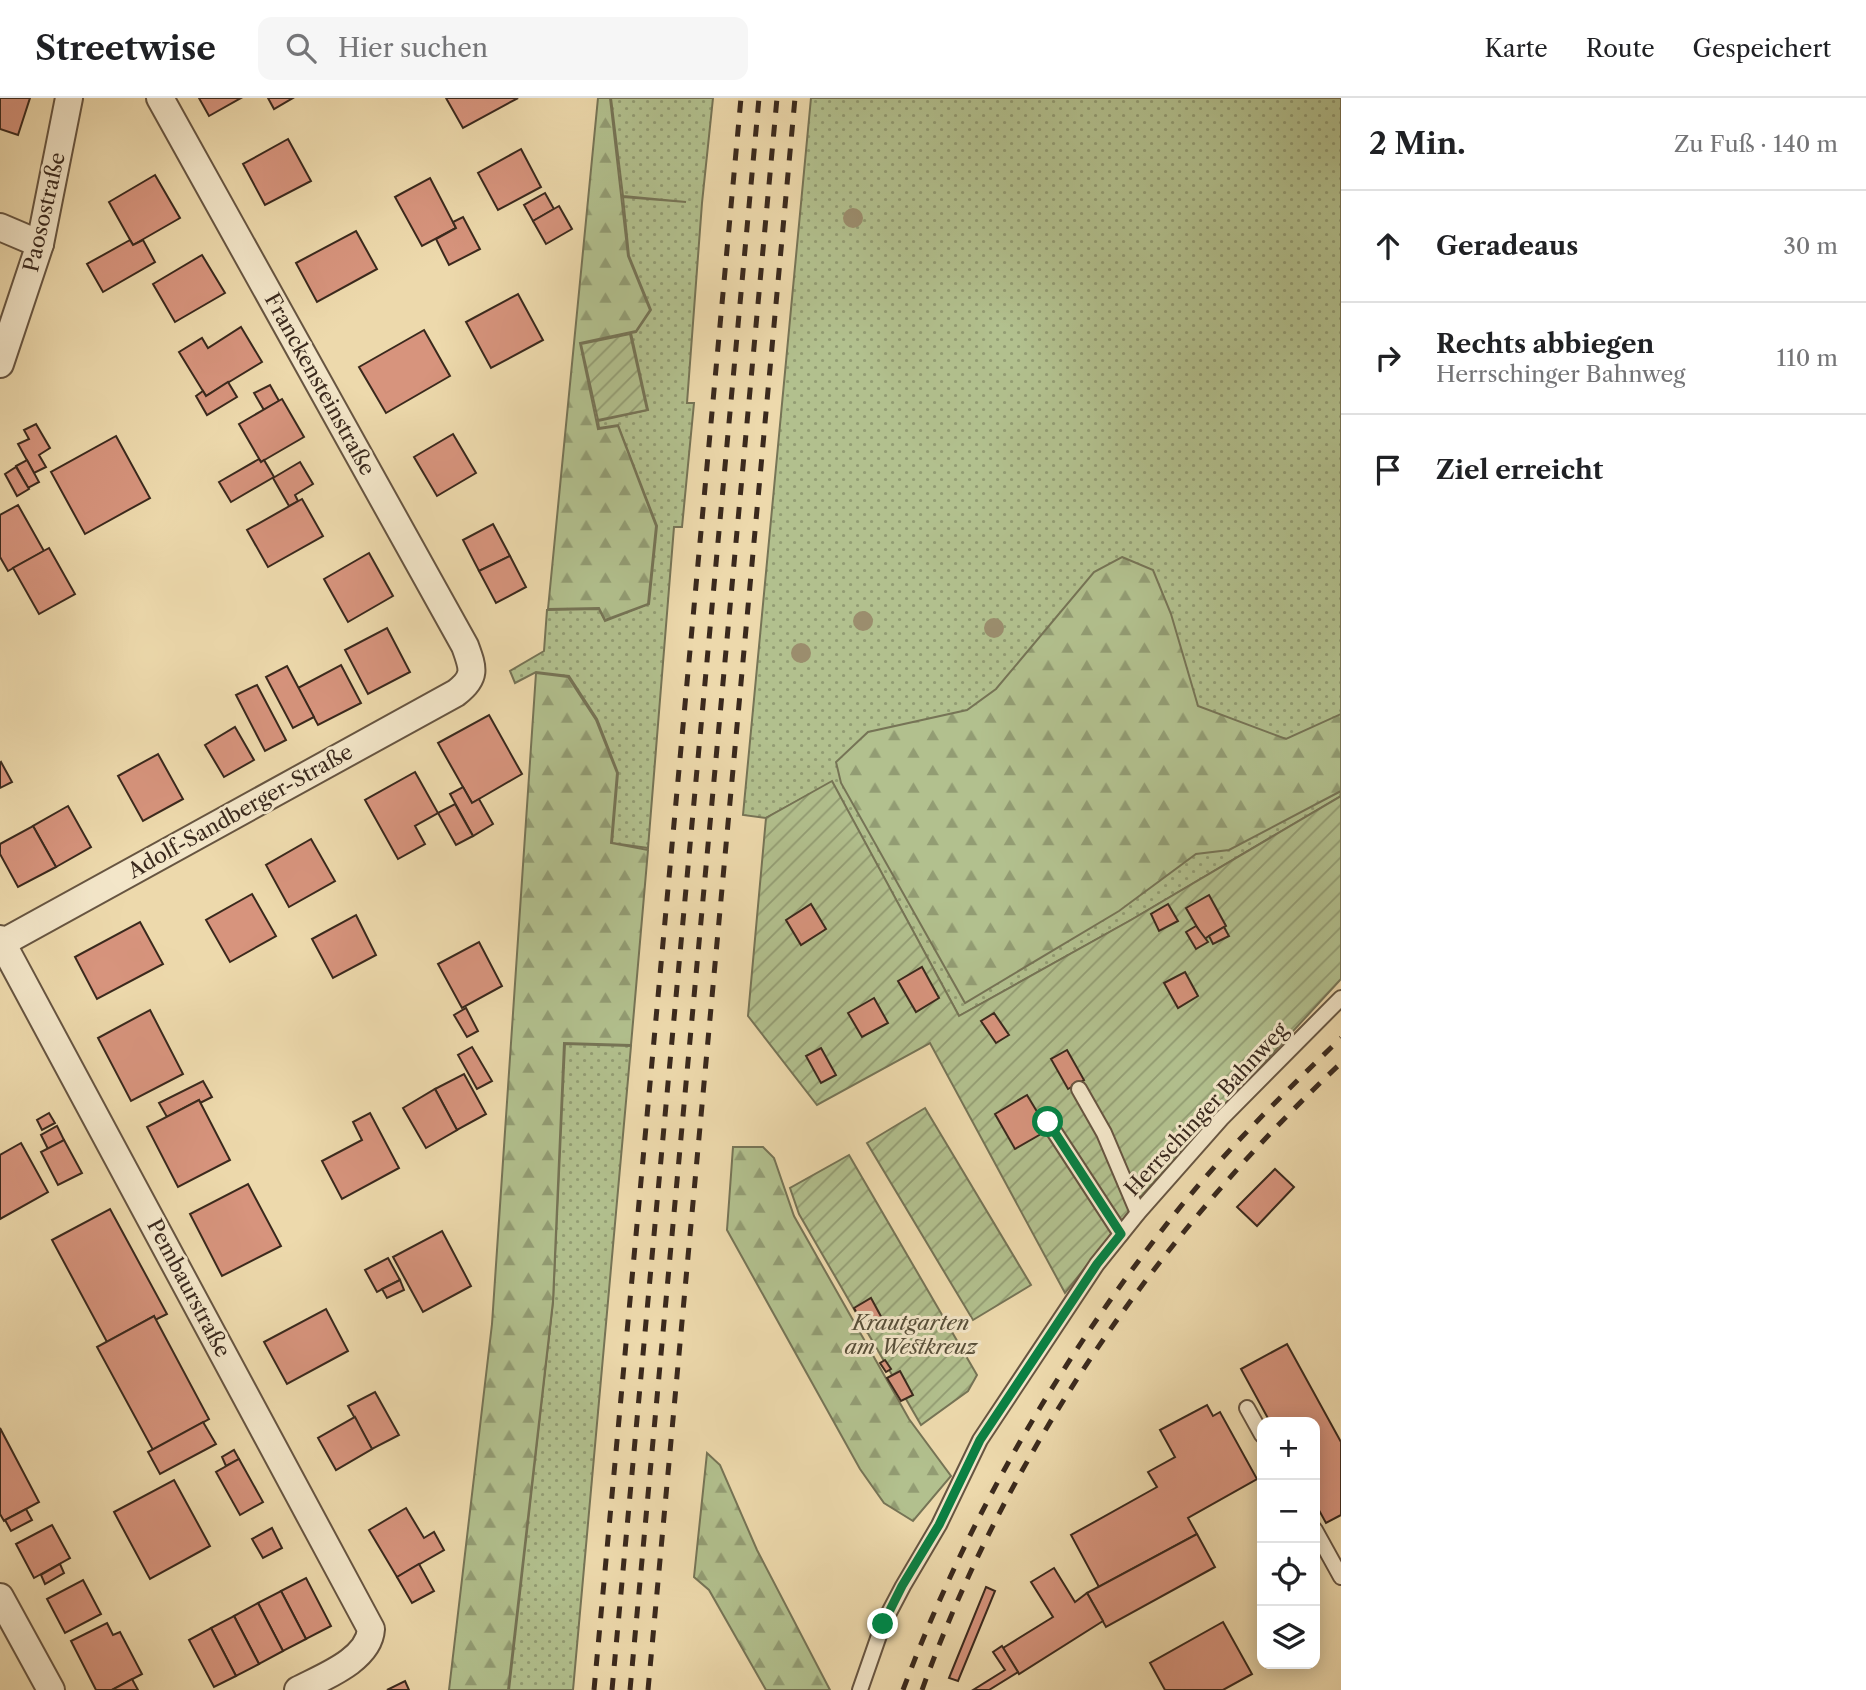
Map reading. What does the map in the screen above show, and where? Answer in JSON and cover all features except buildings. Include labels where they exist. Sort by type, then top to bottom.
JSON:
[{"type":"street","name":"Paosostraße","points":[[0,364],[40,244],[69,98]]},
{"type":"street","name":"Franckensteinstraße","points":[[160,98],[465,646],[473,674]]},
{"type":"street","points":[[0,227],[40,244]]},
{"type":"street","name":"Adolf-Sandberger-Straße","points":[[1,941],[456,693],[468,685],[473,674]]},
{"type":"street","name":"Pembaurstraße","points":[[1,941],[371,1629],[371,1640],[358,1656],[298,1690]]},
{"type":"street","points":[[0,1597],[51,1690]]},
{"type":"lane","name":"Herrschinger Bahnweg","points":[[860,1690],[883,1624],[902,1586],[939,1525],[980,1440],[1097,1264],[1221,1119],[1341,998]]},
{"type":"lane","points":[[1079,1088],[1104,1133],[1138,1213]]},
{"type":"lane","points":[[1048,1122],[1121,1234]]},
{"type":"lane","points":[[1247,1408],[1257,1427]]},
{"type":"lane","points":[[1320,1536],[1336,1555],[1341,1577]]},
{"type":"green space","points":[[598,98],[610,98],[628,256],[650,310],[636,331],[580,343],[598,429],[618,426],[656,526],[648,604],[605,620],[599,608],[548,609]]},
{"type":"green space","points":[[611,98],[713,98],[687,403],[694,403],[682,527],[674,527],[648,848],[612,843],[618,773],[597,719],[569,676],[536,672],[515,683],[510,671],[544,651],[547,610],[599,609],[605,621],[649,604],[657,526],[618,425],[599,428],[598,421],[648,410],[631,333],[636,332],[651,310],[629,256],[623,197],[686,202],[623,196]]},
{"type":"green space","points":[[811,98],[1341,98],[1341,796],[1131,920],[959,1016],[832,782],[766,818],[743,815]]},
{"type":"green space","points":[[630,334],[647,410],[598,420],[581,344]]},
{"type":"green space","points":[[1122,557],[1153,570],[1171,614],[1198,706],[1286,739],[1341,714],[1341,791],[1229,850],[1196,854],[1119,911],[965,1003],[841,783],[836,762],[868,732],[967,710],[996,689],[1094,572]]},
{"type":"green space","points":[[536,673],[568,677],[596,720],[617,773],[611,843],[648,850],[631,1045],[564,1043],[553,1301],[508,1690],[449,1690],[492,1324]]},
{"type":"green space","points":[[832,781],[959,1016],[1131,920],[1341,796],[1341,979],[1144,1193],[1065,1293],[930,1043],[817,1105],[748,1016],[766,818]]},
{"type":"green space","points":[[565,1044],[631,1046],[573,1690],[509,1690],[553,1302]]},
{"type":"green space","points":[[925,1108],[1031,1285],[973,1320],[867,1143]]},
{"type":"green space","points":[[733,1147],[763,1147],[774,1158],[794,1216],[909,1419],[951,1476],[913,1521],[884,1503],[860,1469],[727,1230]]},
{"type":"green space","name":"Krautgarten am Westkreuz","points":[[849,1155],[977,1375],[968,1391],[921,1425],[799,1214],[790,1188]]},
{"type":"green space","points":[[707,1453],[720,1465],[757,1550],[830,1690],[766,1690],[709,1590],[694,1577]]},
{"type":"railway","points":[[594,1690],[741,98]]},
{"type":"railway","points":[[612,1690],[759,98]]},
{"type":"railway","points":[[630,1690],[777,98]]},
{"type":"railway","points":[[648,1690],[795,98]]},
{"type":"railway","points":[[903,1690],[928,1626],[987,1503],[1020,1442],[1092,1326],[1192,1192],[1254,1124],[1341,1038]]},
{"type":"railway","points":[[922,1690],[957,1602],[998,1516],[1044,1433],[1095,1352],[1150,1275],[1210,1200],[1274,1130],[1341,1063]]},
{"type":"route","points":[[883,1624],[902,1586],[939,1525],[980,1440],[1097,1264],[1121,1234],[1048,1122]]}]
